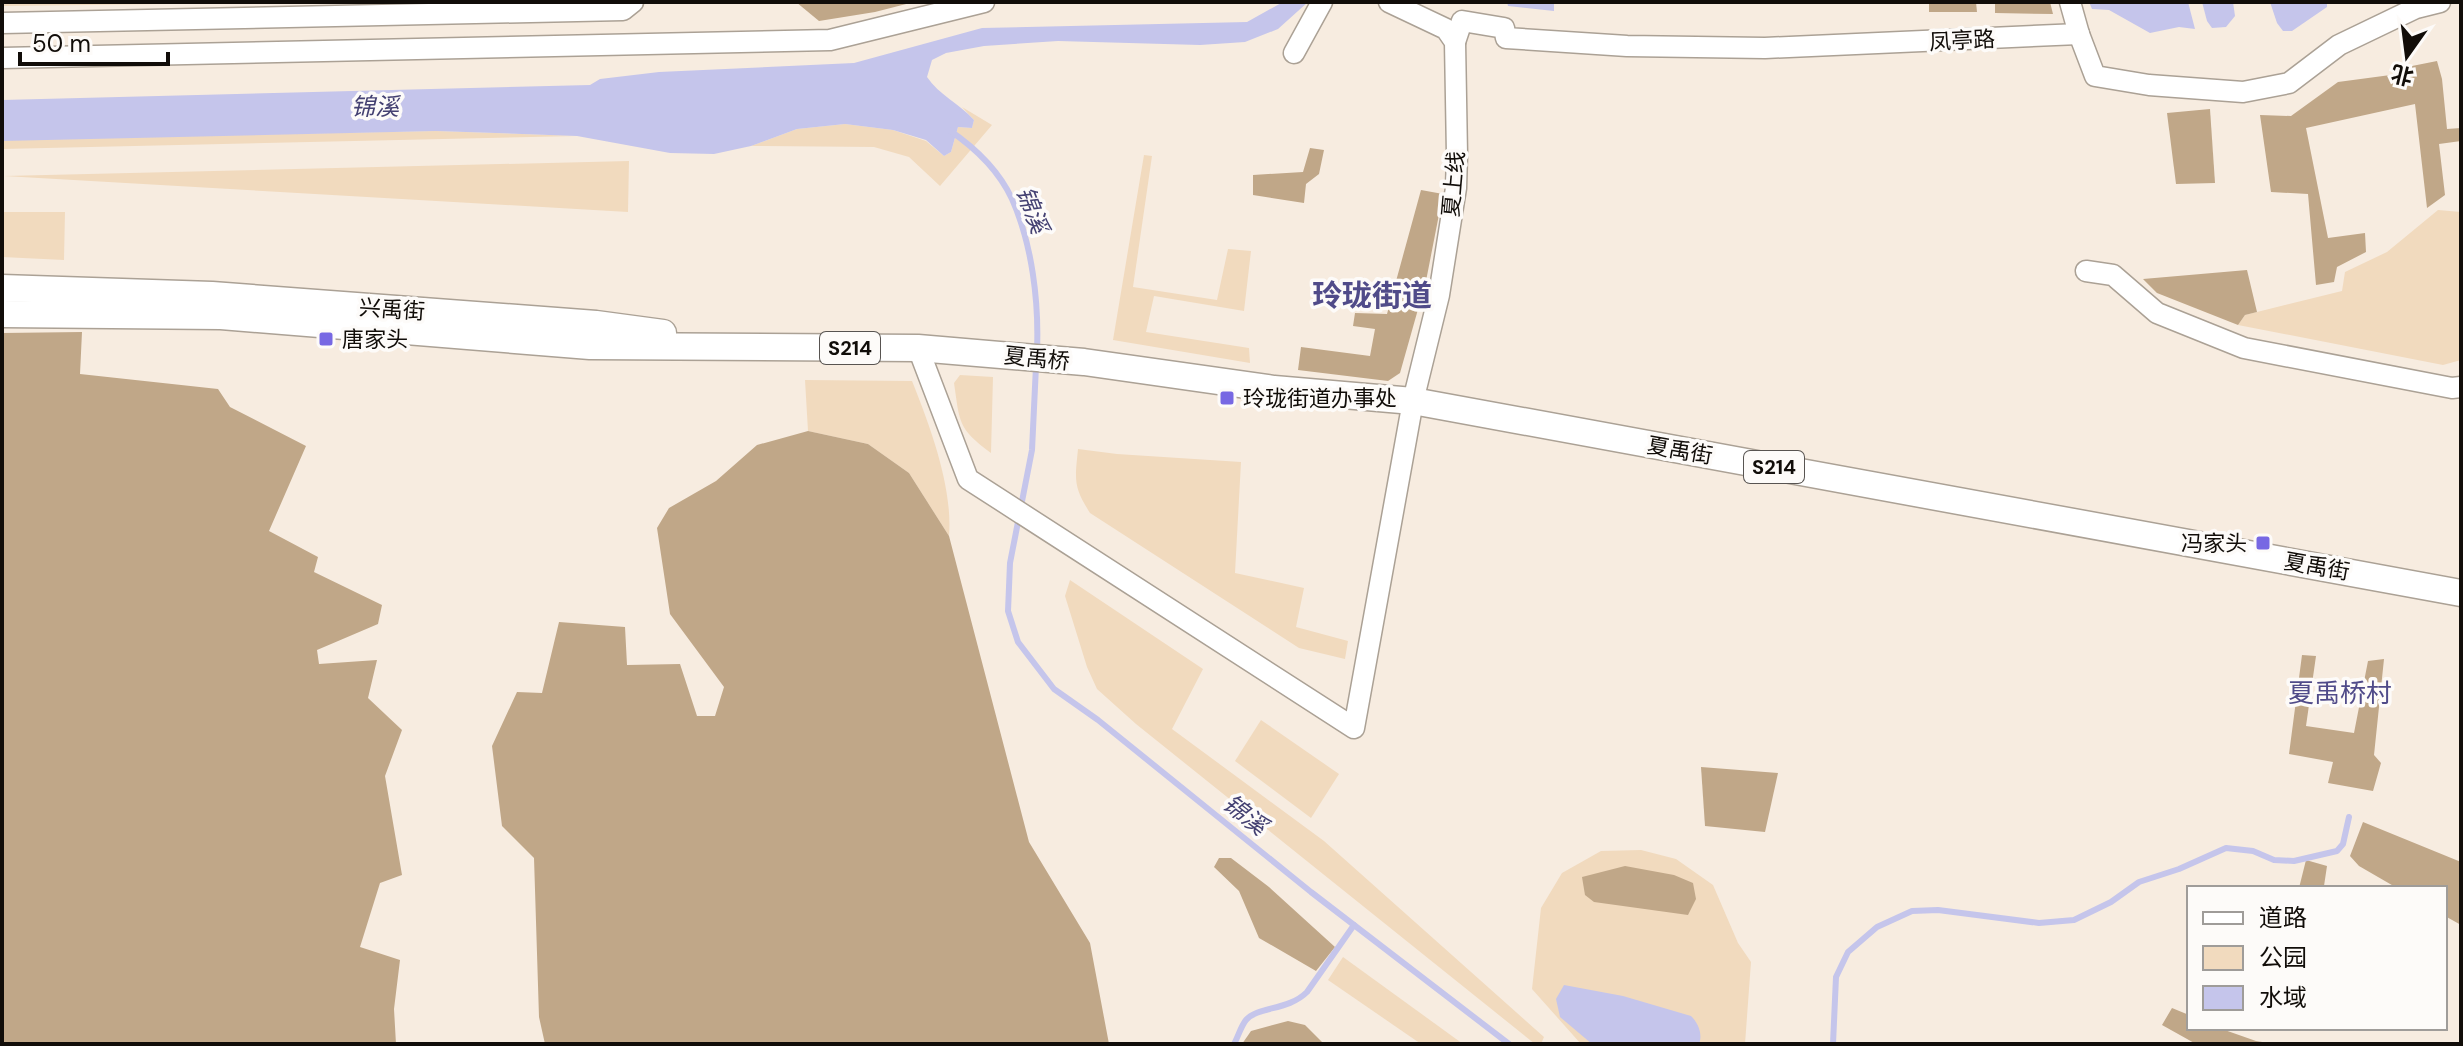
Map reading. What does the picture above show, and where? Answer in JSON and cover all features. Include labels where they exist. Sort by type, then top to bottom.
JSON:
[{"type":"main road","name":"兴禹街","points":[[2,288],[212,295],[596,324],[781,348]]},
{"type":"main road","name":"兴禹街","points":[[2,314],[221,316],[590,346],[918,348]]},
{"type":"main road","name":"夏禹桥","points":[[918,348],[1084,362]]},
{"type":"main road","name":"夏禹街","points":[[1084,362],[1274,389],[1413,401],[2461,593]]},
{"type":"street","points":[[2,23],[623,10],[633,2]]},
{"type":"street","points":[[2,58],[830,40],[984,2]]},
{"type":"street","points":[[1294,53],[1322,2]]},
{"type":"street","points":[[1389,2],[1446,29],[1455,42]]},
{"type":"street","points":[[2070,2],[2095,76],[2149,85],[2243,92],[2289,83],[2339,45],[2416,8],[2440,2]]},
{"type":"street","name":"凤亭路","points":[[1455,42],[1462,21],[1504,28],[1506,38],[1627,46],[1765,48],[2079,34]]},
{"type":"street","name":"夏上线","points":[[918,348],[968,479],[1354,728],[1413,401],[1439,295],[1456,188],[1455,42]]},
{"type":"street","points":[[2086,271],[2113,275],[2157,313],[2244,348],[2452,388],[2461,387]]},
{"type":"green space","points":[[2,2],[334,2],[2,6]]},
{"type":"green space","points":[[962,107],[992,125],[940,186],[909,157],[874,147],[751,146],[797,129],[845,124],[893,130],[926,141],[944,156],[951,152],[958,127],[972,128],[974,120]]},
{"type":"green space","points":[[436,131],[577,136],[2,149],[2,141],[23,139]]},
{"type":"green space","points":[[1144,155],[1152,156],[1133,287],[1217,300],[1228,249],[1251,251],[1244,311],[1154,296],[1146,332],[1249,348],[1250,363],[1113,340]]},
{"type":"green space","points":[[629,161],[628,212],[4,176]]},
{"type":"green space","points":[[2438,210],[2461,212],[2461,360],[2443,365],[2238,325],[2245,315],[2342,291],[2345,272],[2387,252]]},
{"type":"green space","points":[[2,212],[65,212],[64,260],[2,257]]},
{"type":"green space","points":[[960,375],[993,377],[991,453],[972,437],[962,423],[954,383]]},
{"type":"green space","points":[[805,380],[912,381],[944,477],[949,536],[909,473],[868,444],[808,431]]},
{"type":"green space","points":[[1078,449],[1241,462],[1235,573],[1304,588],[1296,627],[1348,641],[1345,659],[1299,648],[1090,513],[1076,482]]},
{"type":"green space","points":[[1070,580],[1203,669],[1172,729],[1324,841],[1544,1037],[1541,1044],[1535,1044],[1136,724],[1097,689],[1065,596]]},
{"type":"green space","points":[[1261,720],[1339,774],[1311,818],[1235,761]]},
{"type":"green space","points":[[1641,850],[1676,859],[1713,885],[1738,943],[1751,962],[1745,1044],[1581,1044],[1532,989],[1541,908],[1562,873],[1601,851]]},
{"type":"green space","points":[[1343,957],[1463,1044],[1421,1044],[1328,980]]},
{"type":"shaded area","points":[[796,2],[914,2],[819,21]]},
{"type":"shaded area","points":[[1929,2],[1976,2],[1977,12],[1929,12]]},
{"type":"shaded area","points":[[1995,2],[2050,2],[2053,14],[1995,13]]},
{"type":"shaded area","points":[[2437,61],[2447,129],[2461,128],[2461,141],[2439,144],[2445,195],[2427,208],[2415,104],[2306,128],[2328,238],[2365,233],[2366,252],[2337,267],[2334,282],[2316,285],[2308,194],[2271,192],[2260,115],[2291,116],[2338,82],[2398,74],[2407,67]]},
{"type":"shaded area","points":[[2210,109],[2215,183],[2176,184],[2167,113]]},
{"type":"shaded area","points":[[1310,148],[1324,150],[1319,174],[1306,184],[1304,203],[1253,195],[1253,175],[1303,172]]},
{"type":"shaded area","points":[[1421,190],[1443,194],[1426,281],[1400,373],[1388,381],[1298,370],[1301,347],[1370,356],[1375,329],[1353,326],[1355,313],[1387,314]]},
{"type":"shaded area","points":[[2247,270],[2257,312],[2245,315],[2238,325],[2157,293],[2143,279]]},
{"type":"shaded area","points":[[82,332],[80,374],[218,389],[230,407],[306,446],[269,531],[318,557],[314,572],[382,605],[378,624],[317,650],[319,664],[377,660],[368,698],[402,730],[385,776],[402,875],[380,883],[360,947],[400,960],[394,1009],[396,1044],[2,1044],[2,333]]},
{"type":"shaded area","points":[[808,431],[868,444],[909,473],[949,536],[1029,842],[1090,943],[1109,1044],[545,1044],[539,1017],[534,858],[502,826],[492,746],[517,692],[542,693],[559,622],[625,627],[627,665],[680,664],[697,716],[715,716],[724,687],[670,614],[657,528],[669,508],[716,481],[757,445]]},
{"type":"shaded area","points":[[2302,655],[2316,656],[2306,726],[2354,733],[2368,661],[2384,659],[2374,755],[2381,763],[2373,791],[2328,783],[2333,762],[2289,754]]},
{"type":"shaded area","points":[[1701,767],[1778,773],[1765,832],[1705,826]]},
{"type":"shaded area","points":[[2363,822],[2461,862],[2461,925],[2447,917],[2447,886],[2394,886],[2359,866],[2350,856]]},
{"type":"shaded area","points":[[1219,858],[1231,858],[1269,887],[1335,947],[1316,971],[1259,938],[1239,891],[1214,867]]},
{"type":"shaded area","points":[[2306,860],[2327,866],[2324,886],[2300,886]]},
{"type":"shaded area","points":[[1625,866],[1674,875],[1693,883],[1696,899],[1688,915],[1594,902],[1585,895],[1582,877]]},
{"type":"shaded area","points":[[2172,1008],[2187,1014],[2187,1030],[2225,1030],[2275,1044],[2196,1044],[2162,1025]]},
{"type":"shaded area","points":[[1288,1021],[1305,1025],[1324,1044],[1242,1044],[1251,1031]]},
{"type":"water","points":[[1283,2],[1308,2],[1278,29],[1245,42],[1200,45],[1058,41],[984,46],[946,53],[932,60],[927,77],[974,120],[972,128],[958,127],[951,152],[944,156],[926,140],[893,130],[845,124],[797,129],[751,146],[714,154],[670,153],[577,136],[436,131],[2,141],[2,100],[590,85],[600,79],[659,72],[854,63],[982,28],[1247,22]]},
{"type":"water","points":[[1507,2],[1554,2],[1554,11],[1508,6]]},
{"type":"water","points":[[2089,2],[2188,2],[2195,29],[2179,27],[2150,33],[2109,10],[2092,9]]},
{"type":"water","points":[[2202,2],[2233,2],[2235,16],[2226,27],[2212,28]]},
{"type":"water","points":[[2270,2],[2327,2],[2327,7],[2292,31],[2283,31]]},
{"type":"water","points":[[1564,985],[1623,996],[1691,1016],[1699,1029],[1699,1044],[1592,1044],[1560,1017],[1556,999]]},
{"type":"waterway","name":"锦溪","points":[[949,130],[985,160],[1000,179],[1019,216],[1033,273],[1037,351]]},
{"type":"waterway","name":"锦溪","points":[[1036,366],[1032,450],[1010,563],[1008,611],[1018,642],[1054,689],[1098,720],[1311,892],[1509,1044]]},
{"type":"waterway","points":[[1833,1044],[1836,977],[1848,952],[1877,927],[1912,911],[1938,910],[2039,923],[2074,920],[2111,902],[2139,882],[2179,869],[2226,848],[2253,851],[2274,860],[2294,861],[2337,851],[2343,844],[2349,817]]},
{"type":"waterway","points":[[1234,1044],[1244,1022],[1251,1016],[1291,1002],[1307,992],[1354,925]]},
{"type":"place","name":"唐家头","points":[[326,339]]},
{"type":"place","name":"玲珑街道办事处","points":[[1227,398]]},
{"type":"place","name":"冯家头","points":[[2263,543]]},
{"type":"district","name":"玲珑街道","points":[[1372,296]]},
{"type":"district","name":"夏禹桥村","points":[[2340,693]]}]
